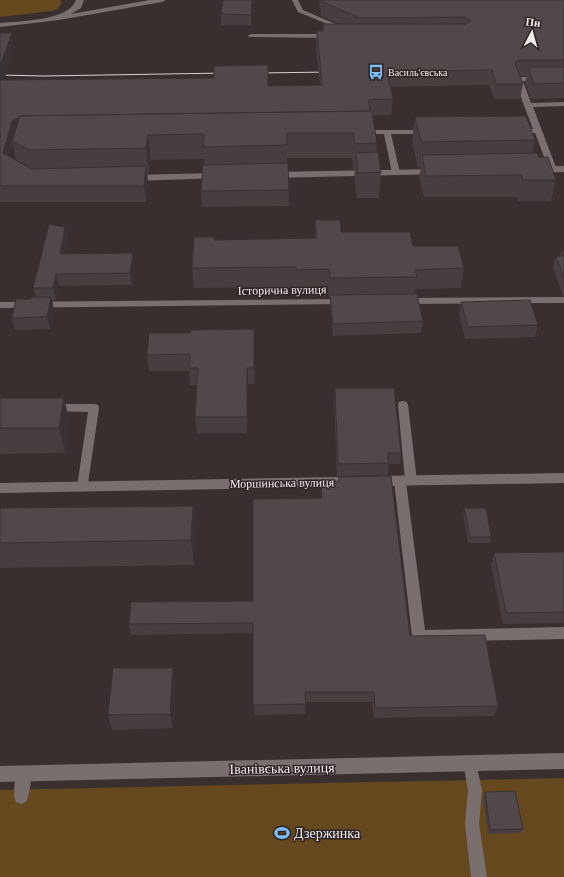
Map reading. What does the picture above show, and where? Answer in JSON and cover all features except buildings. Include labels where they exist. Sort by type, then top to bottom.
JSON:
[{"type":"street","points":[[59,18],[78,6],[80,0]]},
{"type":"street","points":[[0,25],[59,18],[162,0]]},
{"type":"street","points":[[0,29],[26,22]]},
{"type":"street","points":[[529,170],[564,169]]},
{"type":"street","points":[[262,175],[443,172]]},
{"type":"street","points":[[121,178],[231,176]]},
{"type":"street","points":[[389,302],[564,300]]},
{"type":"street","name":"Історична вулиця","points":[[0,306],[358,302]]},
{"type":"street","name":"Моршинська вулиця","points":[[0,488],[564,478]]},
{"type":"street","name":"Іванівська вулиця","points":[[0,774],[564,762]]},
{"type":"lane","points":[[295,0],[300,11],[351,34],[343,36]]},
{"type":"lane","points":[[251,36],[335,36]]},
{"type":"lane","points":[[553,170],[518,79],[564,79]]},
{"type":"lane","points":[[528,105],[564,104]]},
{"type":"lane","points":[[506,131],[538,131]]},
{"type":"lane","points":[[355,132],[435,132]]},
{"type":"lane","points":[[387,132],[396,173]]},
{"type":"lane","points":[[402,405],[406,481],[420,636],[564,633]]},
{"type":"lane","points":[[39,408],[94,408],[83,487]]},
{"type":"lane","points":[[470,764],[474,790],[472,824],[479,877]]},
{"type":"lane","points":[[20,797],[24,773]]},
{"type":"shaded area","points":[[0,0],[61,0],[62,2],[58,9],[52,11],[0,17]]},
{"type":"shaded area","name":"Дзержинка","points":[[564,778],[564,877],[0,877],[0,790]]},
{"type":"tram line","points":[[258,73],[330,72]]},
{"type":"tram line","points":[[0,75],[43,76],[226,73]]},
{"type":"place","name":"Василь'євська","points":[[376,72]]},
{"type":"place","name":"Дзержинка","points":[[282,833]]}]
